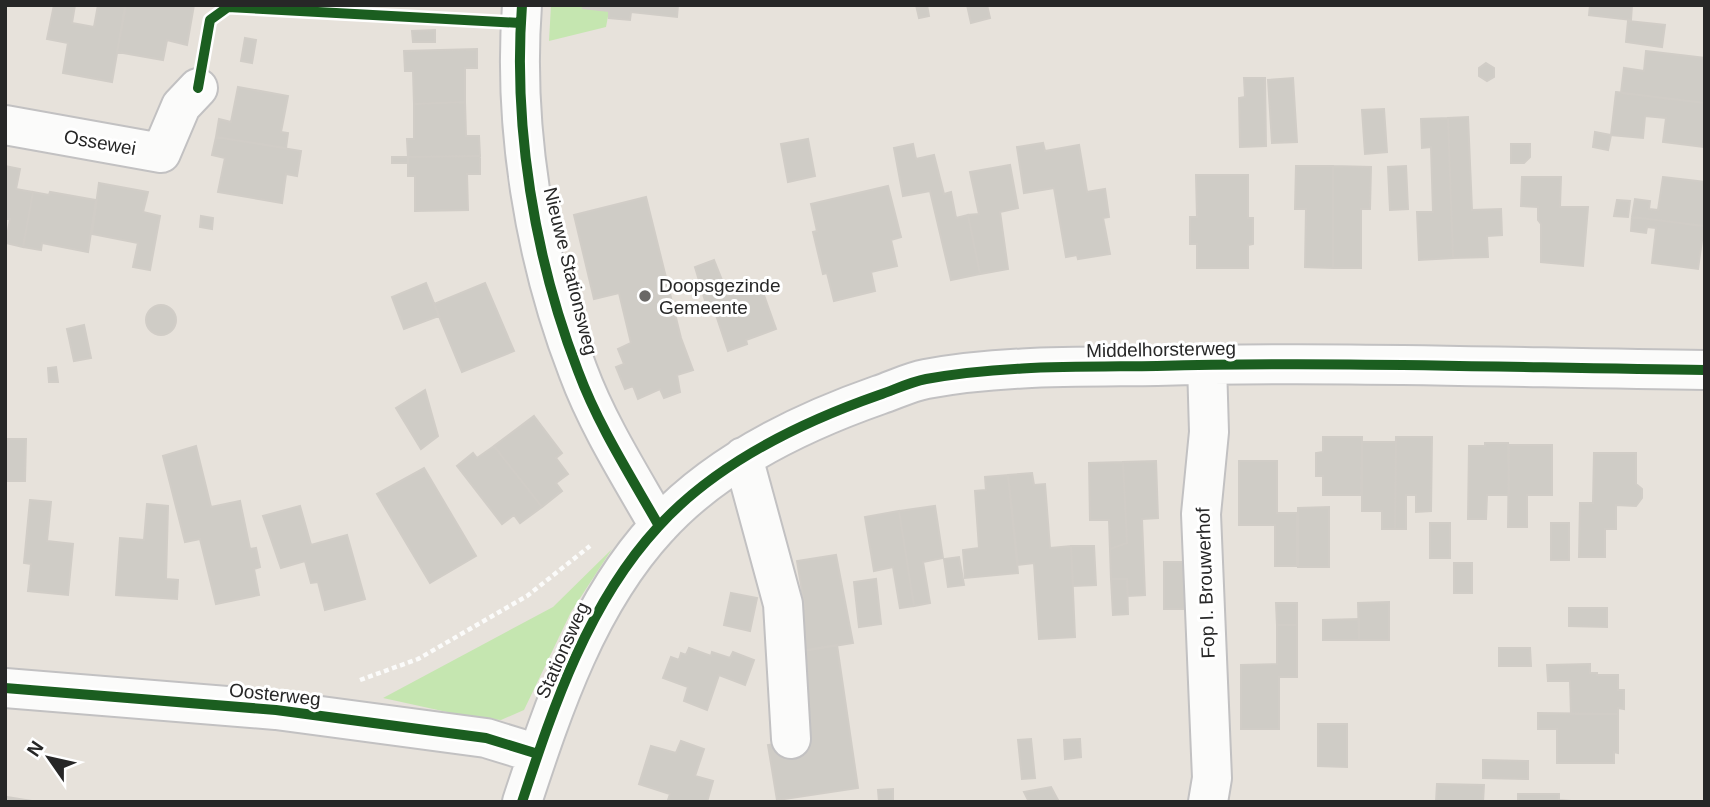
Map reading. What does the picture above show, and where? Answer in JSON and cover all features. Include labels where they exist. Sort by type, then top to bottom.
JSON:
[{"type":"street","name":"Nieuwe Stationsweg","points":[[522,5],[520,57],[524,141],[537,224],[559,314],[578,370],[602,426],[659,526]]},
{"type":"street","name":"Ossewei","points":[[5,125],[161,153],[181,106],[198,88]]},
{"type":"street","name":"Middelhorsterweg","points":[[659,526],[708,482],[743,457],[805,425],[923,380],[990,371],[1207,365],[1705,370]]},
{"type":"street","name":"Fop I. Brouwerhof","points":[[1207,365],[1209,432],[1201,514],[1212,778],[1209,802]]},
{"type":"street","points":[[743,457],[783,604],[791,739]]},
{"type":"street","name":"Stationsweg","points":[[522,802],[582,642],[598,611],[659,526]]},
{"type":"street","name":"Oosterweg","points":[[5,688],[315,715],[486,738],[538,754]]},
{"type":"path","points":[[315,715],[340,687],[418,659],[527,596],[592,545]]},
{"type":"green space","points":[[551,5],[583,5],[584,8],[609,11],[606,27],[549,41]]},
{"type":"green space","points":[[612,549],[571,612],[524,710],[501,720],[470,717],[383,698],[553,607]]},
{"type":"building","points":[[54,5],[75,5],[72,23],[94,27],[98,5],[125,7],[112,82],[63,73],[68,43],[47,39]]},
{"type":"building","points":[[126,5],[194,5],[187,45],[167,40],[163,60],[117,52]]},
{"type":"building","points":[[583,5],[678,5],[677,17],[631,12],[630,20],[609,18],[609,11],[583,8]]},
{"type":"building","points":[[916,5],[927,5],[929,16],[919,18]]},
{"type":"building","points":[[967,5],[987,5],[990,18],[971,23]]},
{"type":"building","points":[[1590,5],[1632,5],[1631,20],[1589,15]]},
{"type":"building","points":[[1628,21],[1665,25],[1662,47],[1626,42]]},
{"type":"building","points":[[435,30],[435,42],[413,42],[412,31]]},
{"type":"building","points":[[245,38],[256,40],[252,63],[241,61]]},
{"type":"building","points":[[477,49],[477,68],[465,68],[465,102],[414,104],[413,71],[405,71],[404,51]]},
{"type":"building","points":[[1646,51],[1705,58],[1705,103],[1621,93],[1624,68],[1644,71]]},
{"type":"building","points":[[1486,63],[1494,68],[1494,77],[1487,81],[1479,76],[1479,68]]},
{"type":"building","points":[[1244,78],[1265,78],[1266,146],[1240,147],[1239,98],[1245,97]]},
{"type":"building","points":[[1293,78],[1297,142],[1272,143],[1268,80]]},
{"type":"building","points":[[238,87],[288,96],[281,132],[288,133],[286,148],[216,137],[219,119],[231,122]]},
{"type":"building","points":[[1616,92],[1705,103],[1705,147],[1663,142],[1666,118],[1645,116],[1643,138],[1611,135]]},
{"type":"building","points":[[465,102],[466,136],[479,136],[480,156],[408,157],[407,139],[414,139],[414,104]]},
{"type":"building","points":[[1384,109],[1387,152],[1365,154],[1362,110]]},
{"type":"building","points":[[1468,117],[1472,210],[1501,209],[1502,235],[1487,236],[1488,257],[1453,258],[1448,118]]},
{"type":"building","points":[[1448,118],[1453,258],[1419,260],[1417,212],[1433,212],[1431,147],[1422,148],[1421,119]]},
{"type":"building","points":[[1595,132],[1611,135],[1608,150],[1593,147]]},
{"type":"building","points":[[216,137],[301,151],[297,176],[286,174],[282,203],[218,192],[225,158],[212,155]]},
{"type":"building","points":[[808,139],[815,176],[788,182],[781,144]]},
{"type":"building","points":[[1043,143],[1045,151],[1079,145],[1087,192],[1105,189],[1109,217],[1103,218],[1110,254],[1078,259],[1077,255],[1066,257],[1054,188],[1024,193],[1017,147]]},
{"type":"building","points":[[913,144],[916,159],[934,155],[944,194],[951,192],[956,218],[968,215],[980,274],[951,280],[930,191],[903,196],[894,148]]},
{"type":"building","points":[[1511,144],[1530,144],[1530,157],[1524,163],[1511,163]]},
{"type":"building","points":[[480,156],[480,174],[467,174],[468,210],[415,211],[415,176],[408,176],[408,157]]},
{"type":"building","points":[[392,157],[408,157],[408,163],[392,163]]},
{"type":"building","points":[[1010,165],[1018,208],[1000,212],[1008,269],[980,274],[968,215],[979,214],[970,172]]},
{"type":"building","points":[[5,166],[20,169],[16,189],[33,192],[23,247],[6,243],[10,219],[5,219]]},
{"type":"building","points":[[1296,166],[1333,166],[1333,268],[1305,267],[1306,209],[1295,209]]},
{"type":"building","points":[[1333,166],[1371,167],[1370,209],[1361,209],[1361,268],[1333,268]]},
{"type":"building","points":[[1406,166],[1408,209],[1390,210],[1388,167]]},
{"type":"building","points":[[1196,175],[1248,175],[1248,218],[1253,218],[1253,244],[1248,245],[1248,268],[1197,268],[1197,244],[1190,244],[1190,217],[1197,217]]},
{"type":"building","points":[[1522,177],[1561,177],[1560,207],[1588,207],[1583,266],[1541,262],[1538,207],[1521,206]]},
{"type":"building","points":[[1663,177],[1705,182],[1704,226],[1632,217],[1635,199],[1650,201],[1649,209],[1658,210]]},
{"type":"building","points":[[99,183],[148,192],[143,212],[160,216],[150,270],[133,267],[138,243],[92,234]]},
{"type":"building","points":[[888,186],[901,237],[891,240],[897,266],[871,272],[875,291],[834,301],[827,273],[823,274],[813,232],[817,231],[811,204]]},
{"type":"building","points":[[33,192],[49,195],[50,192],[96,200],[88,252],[42,243],[41,250],[23,247]]},
{"type":"building","name":"Doopsgezinde Gemeente","points":[[646,197],[681,338],[693,370],[677,375],[680,392],[664,398],[660,389],[638,399],[633,386],[625,389],[616,367],[624,364],[618,349],[631,343],[619,293],[594,299],[574,215]]},
{"type":"building","points":[[1617,200],[1630,201],[1628,217],[1614,216]]},
{"type":"building","points":[[201,216],[213,218],[212,229],[200,227]]},
{"type":"building","points":[[1632,217],[1704,226],[1698,269],[1652,263],[1656,228],[1647,227],[1646,233],[1631,231]]},
{"type":"building","points":[[714,260],[728,295],[760,284],[776,329],[746,340],[747,344],[728,351],[715,312],[709,314],[695,267]]},
{"type":"building","points":[[426,283],[439,316],[404,329],[392,297]]},
{"type":"building","points":[[485,283],[514,351],[462,372],[434,304]]},
{"type":"building","points":[[161,305],[172,309],[176,320],[172,331],[161,335],[150,331],[146,320],[150,309]]},
{"type":"building","points":[[84,325],[91,358],[74,361],[67,329]]},
{"type":"building","points":[[56,367],[58,382],[49,382],[48,368]]},
{"type":"building","points":[[425,390],[438,436],[421,449],[396,408]]},
{"type":"building","points":[[534,416],[562,453],[556,458],[568,474],[556,483],[562,491],[542,507],[494,446]]},
{"type":"building","points":[[1323,437],[1362,437],[1361,495],[1323,495],[1323,476],[1316,476],[1316,453],[1323,452]]},
{"type":"building","points":[[1396,437],[1432,437],[1431,511],[1416,512],[1416,495],[1406,495],[1406,529],[1395,529]]},
{"type":"building","points":[[5,439],[26,439],[25,481],[5,481]]},
{"type":"building","points":[[1362,442],[1396,442],[1395,529],[1382,529],[1382,511],[1362,511]]},
{"type":"building","points":[[1485,443],[1508,443],[1509,495],[1487,495],[1486,519],[1468,519],[1469,446],[1485,446]]},
{"type":"building","points":[[1509,445],[1552,445],[1552,495],[1527,495],[1527,527],[1508,527]]},
{"type":"building","points":[[196,446],[211,507],[240,501],[250,549],[256,548],[260,567],[254,569],[259,595],[216,604],[200,539],[185,542],[163,456]]},
{"type":"building","points":[[494,446],[542,507],[520,523],[514,515],[502,524],[457,466],[473,453],[477,458]]},
{"type":"building","points":[[1594,453],[1636,453],[1636,484],[1642,489],[1642,498],[1636,506],[1616,505],[1616,529],[1605,529],[1605,557],[1579,557],[1580,503],[1593,503]]},
{"type":"building","points":[[1156,461],[1158,518],[1142,519],[1145,595],[1128,596],[1127,579],[1111,579],[1110,549],[1127,543],[1123,462]]},
{"type":"building","points":[[1239,461],[1277,461],[1277,513],[1297,513],[1297,566],[1275,566],[1275,525],[1239,525]]},
{"type":"building","points":[[1123,462],[1127,543],[1110,549],[1109,520],[1090,520],[1089,463]]},
{"type":"building","points":[[424,468],[476,556],[430,583],[377,494]]},
{"type":"building","points":[[1032,473],[1034,485],[1045,484],[1050,548],[1071,546],[1075,637],[1039,639],[1034,563],[1018,565],[1008,475]]},
{"type":"building","points":[[1008,475],[1018,573],[965,578],[963,550],[979,548],[975,491],[986,490],[985,477]]},
{"type":"building","points":[[30,500],[51,502],[47,541],[73,544],[68,595],[28,591],[31,564],[24,563]]},
{"type":"building","points":[[147,504],[168,506],[166,579],[178,580],[177,599],[116,595],[120,538],[144,540]]},
{"type":"building","points":[[300,506],[311,545],[347,535],[365,599],[325,610],[318,582],[311,583],[305,561],[281,568],[263,516]]},
{"type":"building","points":[[935,506],[943,558],[923,562],[930,603],[914,606],[899,511]]},
{"type":"building","points":[[1329,507],[1329,567],[1298,567],[1298,508]]},
{"type":"building","points":[[899,511],[914,606],[900,608],[893,567],[874,571],[865,517]]},
{"type":"building","points":[[1430,523],[1450,523],[1450,558],[1430,558]]},
{"type":"building","points":[[1551,523],[1569,523],[1569,560],[1551,560]]},
{"type":"building","points":[[1071,546],[1094,546],[1096,585],[1073,586]]},
{"type":"building","points":[[836,555],[853,643],[791,653],[798,611],[805,609],[797,561]]},
{"type":"building","points":[[959,557],[964,585],[948,587],[944,559]]},
{"type":"building","points":[[1164,562],[1185,562],[1186,609],[1164,609]]},
{"type":"building","points":[[1454,563],[1472,563],[1472,593],[1454,593]]},
{"type":"building","points":[[876,579],[881,624],[859,627],[854,582]]},
{"type":"building","points":[[1111,579],[1127,579],[1128,614],[1113,615]]},
{"type":"building","points":[[731,593],[757,598],[750,631],[724,625]]},
{"type":"building","points":[[1389,602],[1389,640],[1359,640],[1358,603]]},
{"type":"building","points":[[1276,603],[1297,603],[1297,625],[1277,625]]},
{"type":"building","points":[[1569,608],[1607,608],[1607,627],[1569,626]]},
{"type":"building","points":[[1359,619],[1359,640],[1323,640],[1323,620]]},
{"type":"building","points":[[1277,625],[1297,625],[1297,677],[1279,677],[1279,729],[1241,729],[1241,665],[1277,664]]},
{"type":"building","points":[[837,645],[858,788],[777,800],[768,745],[807,739],[794,652]]},
{"type":"building","points":[[689,648],[711,656],[712,652],[730,658],[733,652],[754,660],[745,685],[719,675],[707,710],[684,701],[688,687],[663,678],[671,657],[679,660],[681,653],[686,655]]},
{"type":"building","points":[[1499,648],[1530,648],[1531,666],[1499,666]]},
{"type":"building","points":[[1590,664],[1590,673],[1618,675],[1618,690],[1624,690],[1624,709],[1618,708],[1618,714],[1571,714],[1570,681],[1548,681],[1547,665]]},
{"type":"building","points":[[1538,713],[1618,714],[1618,753],[1614,752],[1614,763],[1557,763],[1557,729],[1538,729]]},
{"type":"building","points":[[1318,724],[1347,724],[1347,767],[1318,766]]},
{"type":"building","points":[[1031,739],[1035,778],[1022,779],[1018,740]]},
{"type":"building","points":[[1080,739],[1081,757],[1065,759],[1064,740]]},
{"type":"building","points":[[681,741],[704,749],[695,776],[713,781],[707,802],[675,802],[668,800],[670,794],[639,784],[651,746],[676,753]]},
{"type":"building","points":[[1483,760],[1528,761],[1528,779],[1483,778]]},
{"type":"building","points":[[1437,784],[1484,785],[1483,802],[1436,802]]},
{"type":"building","points":[[1051,787],[1059,802],[1029,802],[1024,792]]},
{"type":"building","points":[[893,789],[893,801],[879,802],[878,790]]},
{"type":"building","points":[[1518,794],[1559,794],[1559,800],[1584,802],[1518,802]]},
{"type":"building","points":[[7,797],[38,802],[6,802]]},
{"type":"cycle path","points":[[522,5],[520,51],[524,144],[530,191],[549,283],[578,371],[595,411],[659,526]]},
{"type":"cycle path","points":[[198,88],[210,20],[228,7],[520,23]]},
{"type":"cycle path","points":[[522,802],[561,692],[593,622],[633,557],[658,527],[681,504],[732,464],[819,418],[908,384],[954,374],[1070,367],[1362,365],[1705,370]]},
{"type":"cycle path","points":[[5,688],[276,710],[486,738],[538,754]]},
{"type":"place","name":"Doopsgezinde Gemeente","points":[[645,296]]}]
